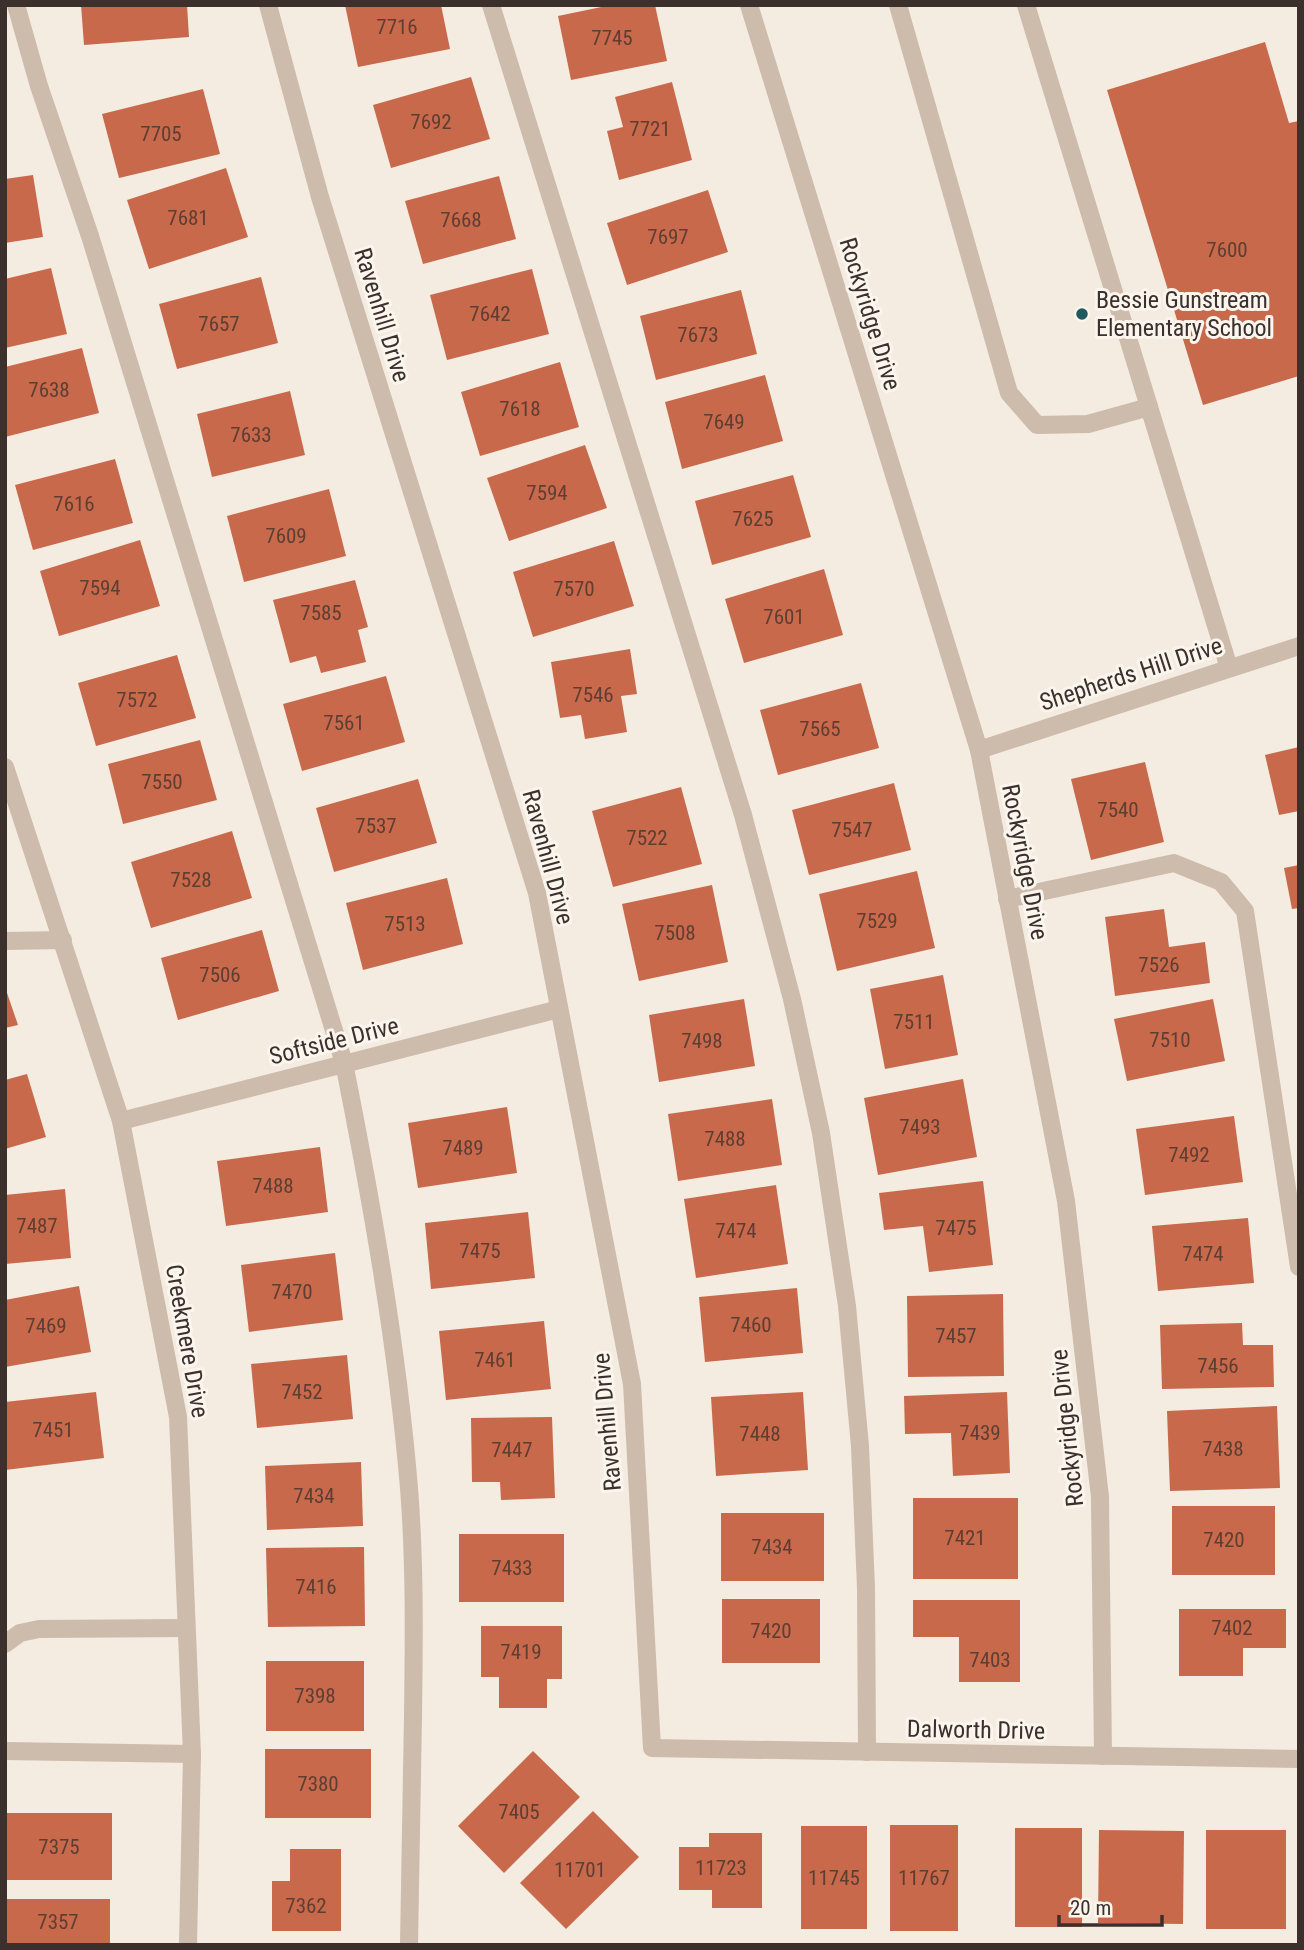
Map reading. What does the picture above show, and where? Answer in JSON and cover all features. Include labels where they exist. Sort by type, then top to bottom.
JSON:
[{"type":"street","points":[[16,5],[39,86],[90,236],[344,1063],[381,1266],[399,1393],[409,1490],[414,1623],[409,1945]]},
{"type":"street","name":"Ravenhill Drive","points":[[268,5],[320,197],[537,893],[632,1384],[652,1748]]},
{"type":"street","points":[[491,5],[743,815],[792,999],[821,1133],[847,1306],[860,1446],[866,1588],[867,1752]]},
{"type":"street","name":"Rockyridge Drive","points":[[749,5],[979,750],[1066,1201],[1100,1497],[1103,1756]]},
{"type":"street","points":[[898,5],[1009,393],[1037,425],[1088,424],[1149,407]]},
{"type":"street","points":[[1026,5],[1229,668]]},
{"type":"street","name":"Shepherds Hill Drive","points":[[979,750],[1299,646]]},
{"type":"street","name":"Creekmere Drive","points":[[5,767],[121,1121],[178,1417],[192,1754],[188,1945]]},
{"type":"street","points":[[1007,899],[1174,863],[1221,882],[1245,911],[1299,1267]]},
{"type":"street","points":[[5,942],[63,940]]},
{"type":"street","name":"Softside Drive","points":[[121,1121],[559,1009]]},
{"type":"street","points":[[5,1644],[20,1633],[39,1629],[186,1628]]},
{"type":"street","name":"Dalworth Drive","points":[[652,1748],[1299,1759]]},
{"type":"street","points":[[5,1751],[192,1754]]},
{"type":"building","points":[[81,5],[187,5],[189,37],[84,45]]},
{"type":"building","points":[[345,5],[441,5],[450,49],[358,67]]},
{"type":"building","points":[[611,5],[655,5],[667,61],[571,80],[558,16]]},
{"type":"building","name":"Bessie Gunstream Elementary School","points":[[1265,42],[1289,123],[1299,121],[1299,376],[1203,405],[1107,90]]},
{"type":"building","points":[[471,77],[490,139],[391,168],[373,105]]},
{"type":"building","points":[[672,82],[692,160],[619,180],[607,131],[623,127],[615,97]]},
{"type":"building","points":[[203,89],[220,154],[119,178],[102,114]]},
{"type":"building","points":[[226,168],[248,237],[149,269],[127,200]]},
{"type":"building","points":[[33,175],[43,237],[5,243],[5,179]]},
{"type":"building","points":[[499,176],[516,239],[423,264],[405,201]]},
{"type":"building","points":[[708,190],[728,252],[627,285],[607,223]]},
{"type":"building","points":[[51,268],[67,334],[5,348],[5,279]]},
{"type":"building","points":[[532,269],[549,334],[447,360],[430,295]]},
{"type":"building","points":[[261,277],[278,343],[177,369],[159,304]]},
{"type":"building","points":[[741,290],[757,354],[656,380],[640,316]]},
{"type":"building","points":[[82,348],[99,413],[5,437],[5,367]]},
{"type":"building","points":[[560,362],[579,427],[480,456],[461,392]]},
{"type":"building","points":[[765,375],[783,441],[682,469],[665,402]]},
{"type":"building","points":[[290,391],[305,455],[212,477],[197,414]]},
{"type":"building","points":[[585,445],[607,508],[509,541],[487,478]]},
{"type":"building","points":[[115,459],[133,523],[33,550],[15,485]]},
{"type":"building","points":[[793,475],[811,537],[712,565],[695,501]]},
{"type":"building","points":[[329,489],[346,556],[244,582],[227,516]]},
{"type":"building","points":[[140,540],[160,606],[59,636],[40,571]]},
{"type":"building","points":[[614,541],[634,606],[533,637],[513,572]]},
{"type":"building","points":[[824,569],[843,635],[744,663],[725,599]]},
{"type":"building","points":[[355,580],[368,627],[358,630],[366,662],[321,673],[316,656],[290,663],[273,600]]},
{"type":"building","points":[[630,649],[637,694],[621,696],[627,732],[585,739],[581,715],[560,718],[551,662]]},
{"type":"building","points":[[177,655],[196,718],[96,746],[78,683]]},
{"type":"building","points":[[386,676],[405,742],[302,771],[283,704]]},
{"type":"building","points":[[861,683],[879,748],[778,775],[760,710]]},
{"type":"building","points":[[200,740],[217,800],[123,824],[108,764]]},
{"type":"building","points":[[1299,747],[1299,811],[1279,815],[1265,755]]},
{"type":"building","points":[[1145,762],[1164,842],[1091,860],[1071,779]]},
{"type":"building","points":[[418,779],[437,843],[334,872],[316,808]]},
{"type":"building","points":[[894,783],[911,850],[809,875],[792,810]]},
{"type":"building","points":[[681,787],[702,864],[613,887],[592,811]]},
{"type":"building","points":[[232,831],[252,898],[151,928],[131,862]]},
{"type":"building","points":[[1299,865],[1299,908],[1292,909],[1284,868]]},
{"type":"building","points":[[917,871],[935,948],[837,971],[819,894]]},
{"type":"building","points":[[447,878],[463,944],[363,970],[346,903]]},
{"type":"building","points":[[712,885],[728,962],[639,981],[622,904]]},
{"type":"building","points":[[1164,909],[1169,947],[1205,942],[1210,983],[1115,996],[1105,917]]},
{"type":"building","points":[[262,930],[279,991],[178,1020],[161,958]]},
{"type":"building","points":[[943,975],[958,1055],[885,1069],[870,989]]},
{"type":"building","points":[[5,987],[18,1025],[5,1028]]},
{"type":"building","points":[[744,999],[755,1066],[659,1082],[649,1015]]},
{"type":"building","points":[[1213,999],[1225,1061],[1127,1081],[1114,1019]]},
{"type":"building","points":[[27,1074],[46,1137],[5,1149],[5,1080]]},
{"type":"building","points":[[963,1079],[977,1157],[878,1175],[864,1098]]},
{"type":"building","points":[[772,1099],[782,1165],[678,1181],[668,1114]]},
{"type":"building","points":[[507,1107],[517,1173],[418,1188],[408,1123]]},
{"type":"building","points":[[1234,1116],[1243,1182],[1145,1195],[1136,1129]]},
{"type":"building","points":[[320,1147],[328,1212],[226,1226],[217,1161]]},
{"type":"building","points":[[983,1181],[993,1265],[929,1272],[923,1226],[884,1230],[879,1193]]},
{"type":"building","points":[[776,1185],[788,1264],[696,1278],[684,1199]]},
{"type":"building","points":[[65,1189],[71,1258],[5,1264],[5,1195]]},
{"type":"building","points":[[528,1212],[535,1278],[431,1289],[425,1223]]},
{"type":"building","points":[[1248,1218],[1254,1283],[1158,1291],[1152,1226]]},
{"type":"building","points":[[335,1253],[343,1320],[249,1332],[241,1265]]},
{"type":"building","points":[[79,1286],[91,1352],[5,1367],[5,1300]]},
{"type":"building","points":[[797,1288],[803,1353],[705,1362],[699,1297]]},
{"type":"building","points":[[1003,1294],[1004,1376],[908,1377],[907,1296]]},
{"type":"building","points":[[544,1321],[551,1389],[446,1400],[439,1331]]},
{"type":"building","points":[[1242,1323],[1243,1345],[1273,1345],[1274,1387],[1162,1389],[1160,1325]]},
{"type":"building","points":[[347,1355],[353,1419],[257,1428],[251,1364]]},
{"type":"building","points":[[96,1392],[104,1458],[5,1470],[5,1402]]},
{"type":"building","points":[[803,1392],[808,1470],[716,1476],[711,1397]]},
{"type":"building","points":[[1007,1392],[1010,1473],[953,1476],[951,1433],[905,1434],[904,1396]]},
{"type":"building","points":[[1277,1406],[1280,1488],[1170,1491],[1167,1411]]},
{"type":"building","points":[[552,1417],[555,1498],[501,1500],[500,1482],[472,1482],[471,1418]]},
{"type":"building","points":[[361,1462],[363,1526],[267,1530],[265,1466]]},
{"type":"building","points":[[913,1498],[1018,1498],[1018,1579],[913,1579]]},
{"type":"building","points":[[1172,1506],[1275,1506],[1275,1575],[1172,1575]]},
{"type":"building","points":[[721,1513],[824,1513],[824,1581],[721,1581]]},
{"type":"building","points":[[459,1534],[564,1534],[564,1602],[459,1602]]},
{"type":"building","points":[[364,1547],[365,1626],[268,1627],[266,1548]]},
{"type":"building","points":[[722,1599],[820,1599],[820,1663],[722,1663]]},
{"type":"building","points":[[913,1600],[1020,1600],[1020,1682],[959,1682],[959,1637],[913,1637]]},
{"type":"building","points":[[1179,1609],[1286,1609],[1286,1648],[1243,1648],[1243,1676],[1179,1676]]},
{"type":"building","points":[[481,1626],[562,1626],[562,1679],[547,1679],[547,1708],[499,1708],[499,1677],[481,1677]]},
{"type":"building","points":[[266,1661],[364,1661],[364,1731],[266,1731]]},
{"type":"building","points":[[265,1749],[371,1749],[371,1818],[265,1818]]},
{"type":"building","points":[[533,1751],[580,1797],[504,1873],[458,1826]]},
{"type":"building","points":[[593,1811],[639,1857],[566,1929],[520,1883]]},
{"type":"building","points":[[5,1813],[112,1813],[112,1880],[5,1880]]},
{"type":"building","points":[[890,1825],[958,1825],[958,1931],[890,1931]]},
{"type":"building","points":[[801,1826],[867,1826],[867,1929],[801,1929]]},
{"type":"building","points":[[1015,1828],[1082,1828],[1082,1927],[1015,1927]]},
{"type":"building","points":[[1099,1830],[1184,1831],[1183,1924],[1098,1923]]},
{"type":"building","points":[[1206,1830],[1286,1830],[1286,1929],[1206,1929]]},
{"type":"building","points":[[709,1833],[762,1833],[762,1908],[712,1908],[712,1890],[679,1890],[679,1847],[709,1847]]},
{"type":"building","points":[[290,1849],[341,1849],[341,1931],[272,1931],[272,1881],[290,1881]]},
{"type":"building","points":[[6,1899],[110,1899],[110,1945],[6,1945]]},
{"type":"place","name":"Bessie Gunstream Elementary School","points":[[1082,314]]}]
